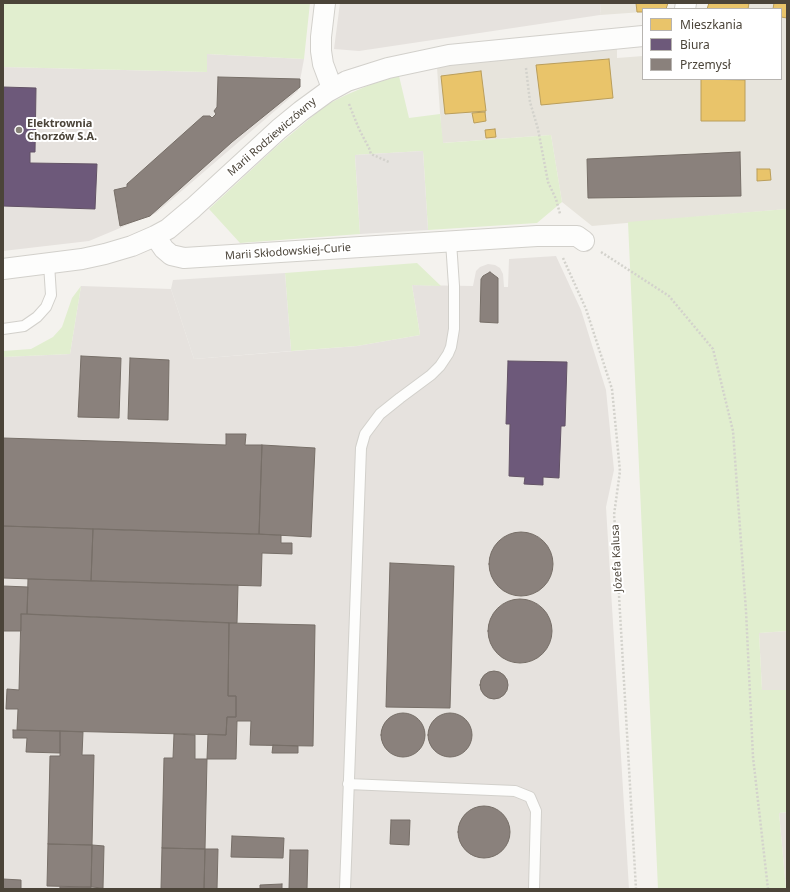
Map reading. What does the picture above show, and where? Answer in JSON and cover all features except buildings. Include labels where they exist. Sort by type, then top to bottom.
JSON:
[{"type":"street","points":[[325,3],[321,51],[323,64],[332,88]]},
{"type":"street","name":"Marii Rodziewiczówny","points":[[155,236],[168,229],[193,208],[279,128],[332,88],[346,82],[373,72],[449,55],[642,36]]},
{"type":"street","points":[[3,269],[49,264],[105,254],[132,246],[155,236]]},
{"type":"street","name":"Marii Skłodowskiej-Curie","points":[[155,236],[164,249],[171,255],[184,258],[538,236],[577,236],[584,241]]},
{"type":"lane","points":[[345,889],[361,448],[365,434],[380,414],[431,375],[440,366],[448,354],[451,347],[454,329],[454,286],[451,242]]},
{"type":"lane","points":[[3,329],[24,326],[37,317],[46,307],[51,295],[49,264]]},
{"type":"lane","points":[[348,784],[515,791],[530,797],[536,811],[534,889]]},
{"type":"path","name":"Józefa Kalusa","points":[[524,48],[530,102],[538,129],[548,182],[556,199],[560,215],[558,237],[559,249],[586,309],[612,389],[620,471],[614,515],[636,889]]},
{"type":"path","points":[[348,102],[371,154],[389,162]]},
{"type":"path","points":[[584,241],[669,296],[713,349],[733,432],[746,611],[753,757],[768,889]]},
{"type":"shaded area","points":[[340,3],[601,3],[600,15],[359,51],[334,49]]},
{"type":"shaded area","points":[[601,3],[668,3],[666,8],[642,8],[642,12],[600,15]]},
{"type":"shaded area","points":[[709,3],[787,3],[787,209],[592,226],[562,202],[551,135],[442,143],[437,67],[552,51],[617,47],[617,58],[642,56],[642,80],[782,80],[782,8],[707,8]]},
{"type":"shaded area","points":[[207,54],[304,59],[298,91],[156,213],[89,241],[3,251],[3,67],[206,72]]},
{"type":"shaded area","points":[[423,151],[428,230],[360,234],[355,155]]},
{"type":"shaded area","points":[[556,256],[581,310],[606,390],[614,470],[606,507],[629,889],[3,889],[3,357],[70,354],[81,286],[171,289],[194,359],[357,346],[420,335],[412,285],[473,286],[476,271],[480,267],[488,264],[495,265],[500,268],[503,274],[504,287],[508,287],[509,259]]},
{"type":"shaded area","points":[[285,273],[291,351],[194,359],[171,289],[173,280]]},
{"type":"shaded area","points":[[787,631],[787,690],[762,690],[759,633]]},
{"type":"shaded area","points":[[787,812],[787,889],[786,889],[779,813]]},
{"type":"green space","points":[[3,3],[310,3],[304,59],[207,54],[207,72],[3,67]]},
{"type":"green space","points":[[399,76],[409,118],[440,114],[443,143],[551,135],[562,202],[537,223],[428,230],[423,151],[355,155],[360,234],[240,243],[209,209],[277,146],[326,105],[374,83]]},
{"type":"green space","points":[[787,209],[787,631],[759,633],[762,690],[787,690],[787,812],[779,813],[786,889],[658,889],[628,222]]},
{"type":"green space","points":[[417,263],[441,286],[412,285],[420,335],[357,346],[291,351],[285,273]]},
{"type":"green space","points":[[81,286],[70,354],[3,357],[3,351],[31,349],[53,337],[62,327],[72,298]]},
{"type":"place","name":"Elektrownia Chorzów S.A.","points":[[19,130]]}]
